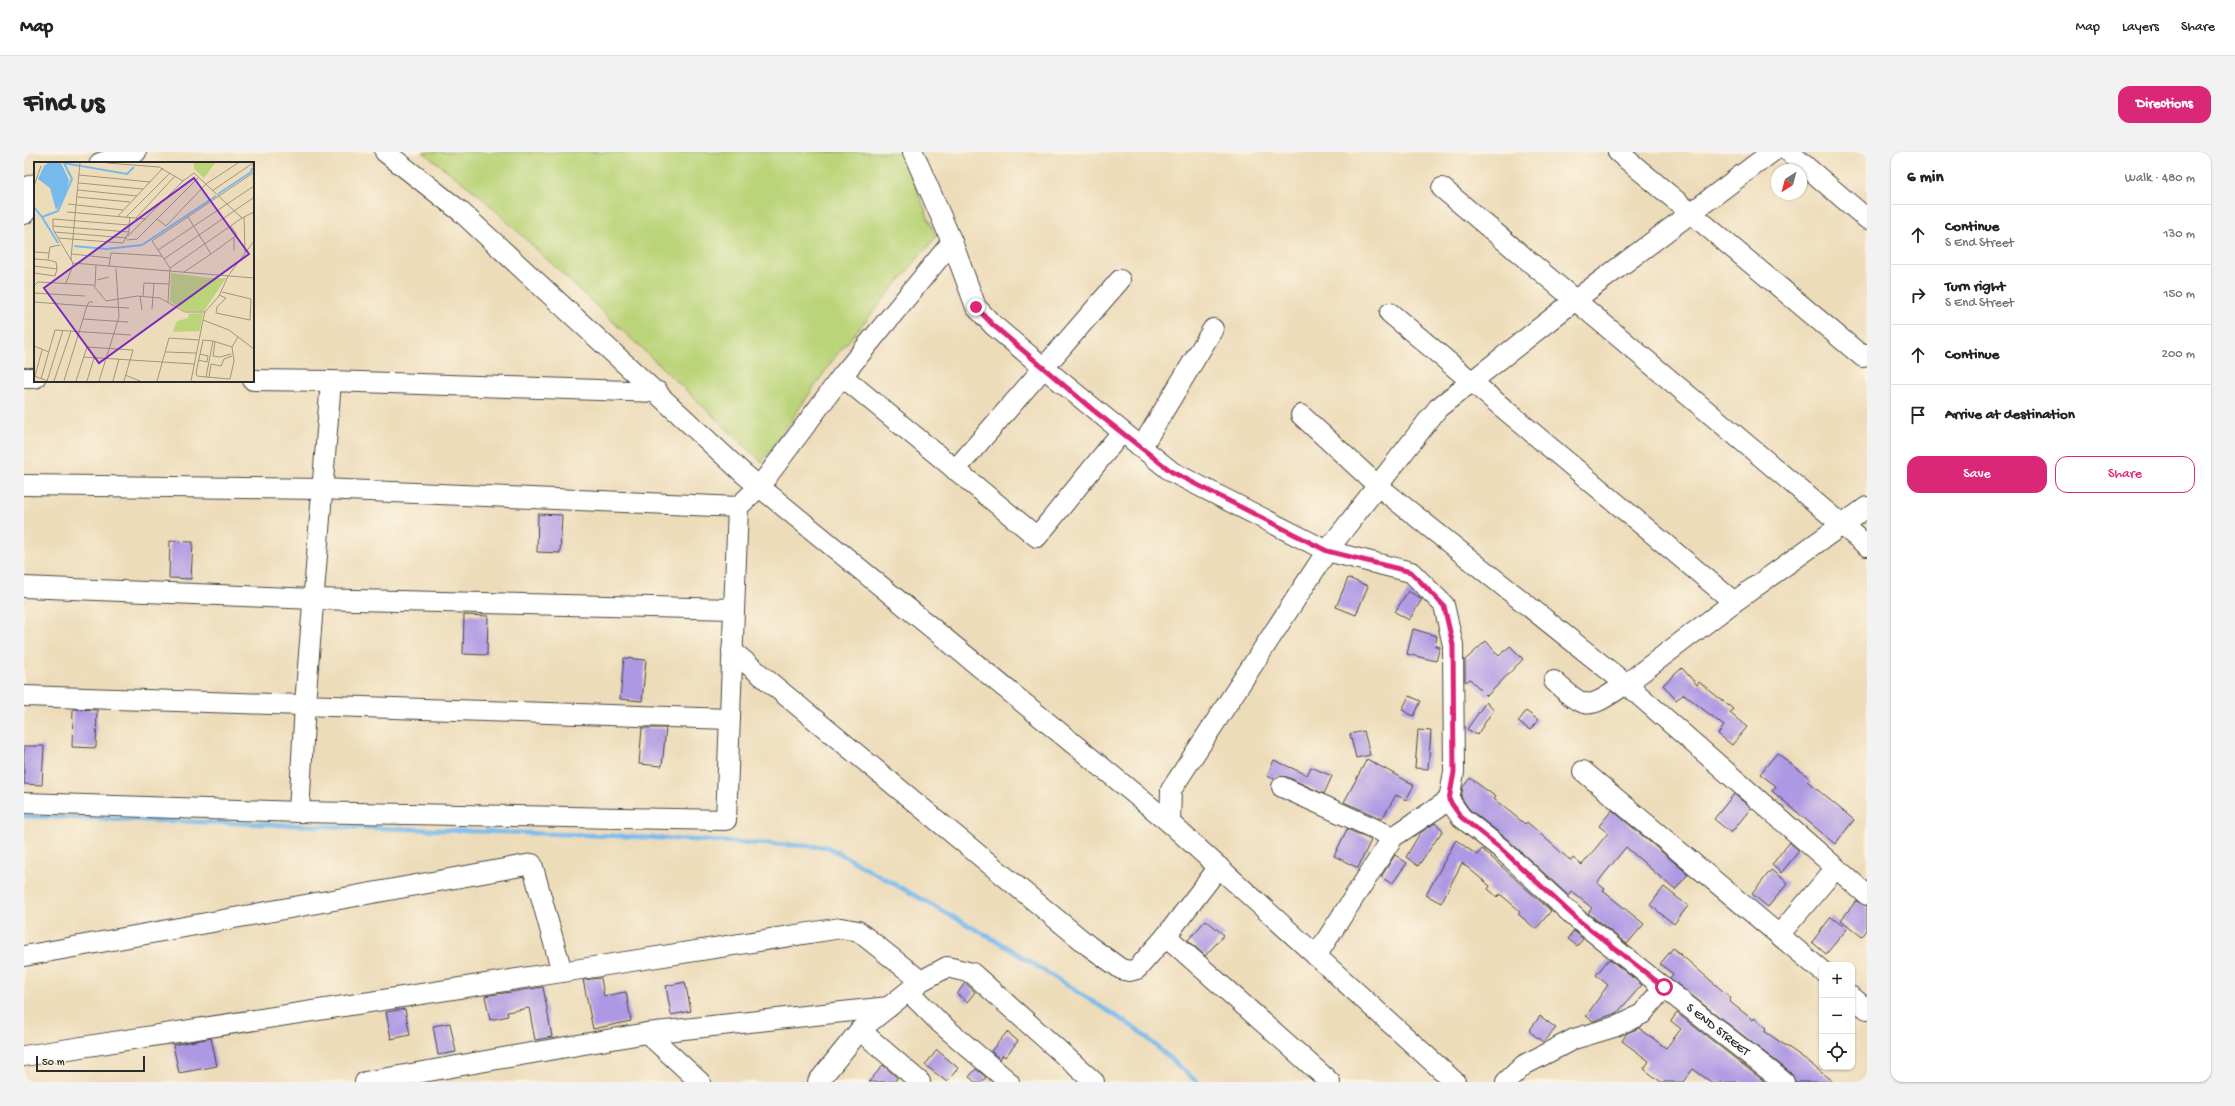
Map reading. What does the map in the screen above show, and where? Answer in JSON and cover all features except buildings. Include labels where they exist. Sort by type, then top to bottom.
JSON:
[{"type":"street","points":[[103,162],[136,152]]},
{"type":"street","points":[[385,152],[460,211],[658,392],[744,474],[1170,822],[1455,1082]]},
{"type":"street","points":[[913,152],[952,242],[976,307],[993,325],[1121,433],[1172,472],[1327,551],[1411,572],[1444,606],[1453,645],[1454,772],[1449,800],[1393,837],[1316,956]]},
{"type":"street","points":[[1618,152],[1863,357],[1867,354]]},
{"type":"street","points":[[1170,822],[1172,790],[1327,551],[1438,408],[1574,301],[1772,152]]},
{"type":"street","points":[[1789,152],[1867,219]]},
{"type":"street","points":[[24,188],[34,184]]},
{"type":"street","points":[[1442,188],[1574,301],[1867,546]]},
{"type":"street","points":[[24,214],[34,200]]},
{"type":"street","points":[[24,802],[299,812],[726,820],[738,507],[760,486],[842,376],[952,242]]},
{"type":"street","points":[[955,470],[1120,280]]},
{"type":"street","points":[[1390,313],[1734,602]]},
{"type":"street","points":[[1141,448],[1213,329]]},
{"type":"street","points":[[842,376],[1037,537],[1121,433]]},
{"type":"street","points":[[254,380],[331,381],[658,392]]},
{"type":"street","points":[[299,812],[305,704],[331,381]]},
{"type":"street","points":[[1301,415],[1378,486],[1626,684],[1835,869],[1867,895]]},
{"type":"street","points":[[24,484],[322,489],[738,507]]},
{"type":"street","points":[[1554,681],[1573,699],[1583,704],[1594,704],[1626,684],[1734,602],[1867,507]]},
{"type":"street","points":[[24,587],[313,599],[734,609]]},
{"type":"street","points":[[732,651],[1090,946],[1121,969],[1129,971],[1137,969],[1166,936],[1219,867]]},
{"type":"street","points":[[24,696],[730,719]]},
{"type":"street","points":[[1583,771],[1819,968]]},
{"type":"street","points":[[1282,788],[1393,837]]},
{"type":"street","name":"S END STREET","points":[[1449,800],[1461,817],[1499,847],[1578,920],[1784,1082]]},
{"type":"street","points":[[24,956],[532,864],[562,972]]},
{"type":"street","points":[[1779,935],[1835,869]]},
{"type":"street","points":[[24,1056],[841,928],[858,931],[915,986],[940,1023],[1009,1082]]},
{"type":"street","points":[[1166,936],[1330,1082]]},
{"type":"street","points":[[818,1082],[860,1030],[915,986],[947,967],[972,973],[1094,1082]]},
{"type":"street","points":[[1506,1082],[1524,1065],[1574,1039],[1614,1027],[1642,1014],[1664,987]]},
{"type":"street","points":[[1854,998],[1867,1009]]},
{"type":"street","points":[[365,1082],[647,1033],[889,1007]]},
{"type":"street","points":[[860,1030],[920,1082]]},
{"type":"street","points":[[647,1033],[700,1082]]},
{"type":"green space","points":[[423,152],[902,152],[936,237],[835,357],[762,462],[479,195]]},
{"type":"waterway","points":[[24,816],[618,836],[828,847],[1000,943],[1138,1030],[1197,1082]]},
{"type":"route","points":[[976,307],[993,325],[1093,410],[1172,472],[1327,551],[1411,572],[1444,606],[1453,645],[1454,772],[1449,800],[1461,817],[1499,847],[1578,920],[1664,987]]}]
